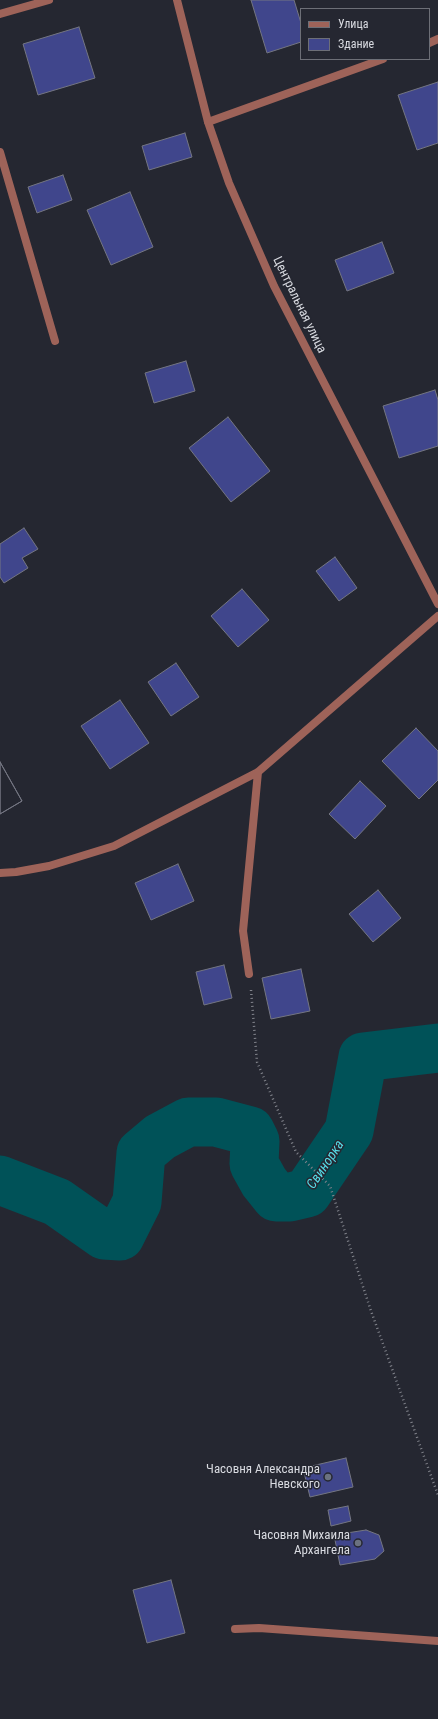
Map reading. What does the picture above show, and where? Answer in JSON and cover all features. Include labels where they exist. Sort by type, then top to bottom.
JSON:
[{"type":"street","points":[[0,14],[48,0]]},
{"type":"street","name":"Центральная улица","points":[[177,0],[208,122],[229,183],[274,286],[438,604]]},
{"type":"street","points":[[208,122],[380,60]]},
{"type":"street","points":[[0,152],[55,342]]},
{"type":"street","points":[[0,873],[16,872],[49,866],[114,846],[258,772],[438,616]]},
{"type":"street","points":[[249,974],[243,931],[258,772]]},
{"type":"street","points":[[235,1629],[259,1628],[438,1641]]},
{"type":"path","points":[[249,974],[257,1062],[296,1152],[330,1186],[371,1311],[438,1495]]},
{"type":"building","points":[[251,0],[294,0],[300,20],[300,42],[267,53]]},
{"type":"building","points":[[79,27],[95,78],[38,95],[23,44]]},
{"type":"building","points":[[438,82],[438,143],[417,150],[398,95]]},
{"type":"building","points":[[185,133],[192,157],[149,170],[142,146]]},
{"type":"building","points":[[63,175],[72,200],[37,213],[28,187]]},
{"type":"building","points":[[130,192],[153,247],[111,265],[87,210]]},
{"type":"building","points":[[382,242],[394,273],[347,291],[335,260]]},
{"type":"building","points":[[186,361],[195,391],[154,403],[145,373]]},
{"type":"building","points":[[435,390],[438,400],[438,446],[399,458],[383,406]]},
{"type":"building","points":[[228,417],[270,471],[231,502],[189,448]]},
{"type":"building","points":[[24,528],[38,549],[22,558],[28,568],[4,583],[0,577],[0,544]]},
{"type":"building","points":[[335,557],[357,588],[339,601],[316,571]]},
{"type":"building","points":[[242,589],[269,620],[238,647],[211,616]]},
{"type":"building","points":[[176,663],[199,697],[171,716],[148,682]]},
{"type":"building","points":[[120,700],[149,743],[110,769],[81,726]]},
{"type":"building","points":[[416,728],[438,751],[438,780],[419,799],[382,761]]},
{"type":"building","points":[[0,762],[22,801],[0,814]]},
{"type":"building","points":[[0,762],[22,801],[0,814]]},
{"type":"building","points":[[360,781],[386,806],[355,839],[329,814]]},
{"type":"building","points":[[178,864],[194,901],[151,920],[135,883]]},
{"type":"building","points":[[378,890],[401,918],[373,942],[349,914]]},
{"type":"building","points":[[224,965],[232,998],[204,1005],[196,972]]},
{"type":"building","points":[[301,969],[310,1011],[271,1019],[262,978]]},
{"type":"building","name":"Часовня Александра Невского","points":[[346,1458],[353,1487],[310,1497],[303,1468]]},
{"type":"building","points":[[348,1506],[351,1521],[331,1526],[328,1510]]},
{"type":"building","name":"Часовня Михаила Архангела","points":[[366,1530],[379,1535],[384,1551],[375,1559],[340,1565],[334,1535]]},
{"type":"building","points":[[171,1580],[185,1633],[147,1643],[133,1590]]},
{"type":"waterway","name":"Свинорка","points":[[0,1180],[57,1202],[104,1235],[120,1236],[137,1202],[141,1153],[160,1137],[188,1122],[216,1122],[250,1131],[255,1141],[254,1164],[264,1182],[276,1197],[290,1197],[307,1193],[349,1131],[363,1057],[438,1048]]},
{"type":"place","name":"Часовня Александра Невского","points":[[328,1477]]},
{"type":"place","name":"Часовня Михаила Архангела","points":[[358,1543]]}]
